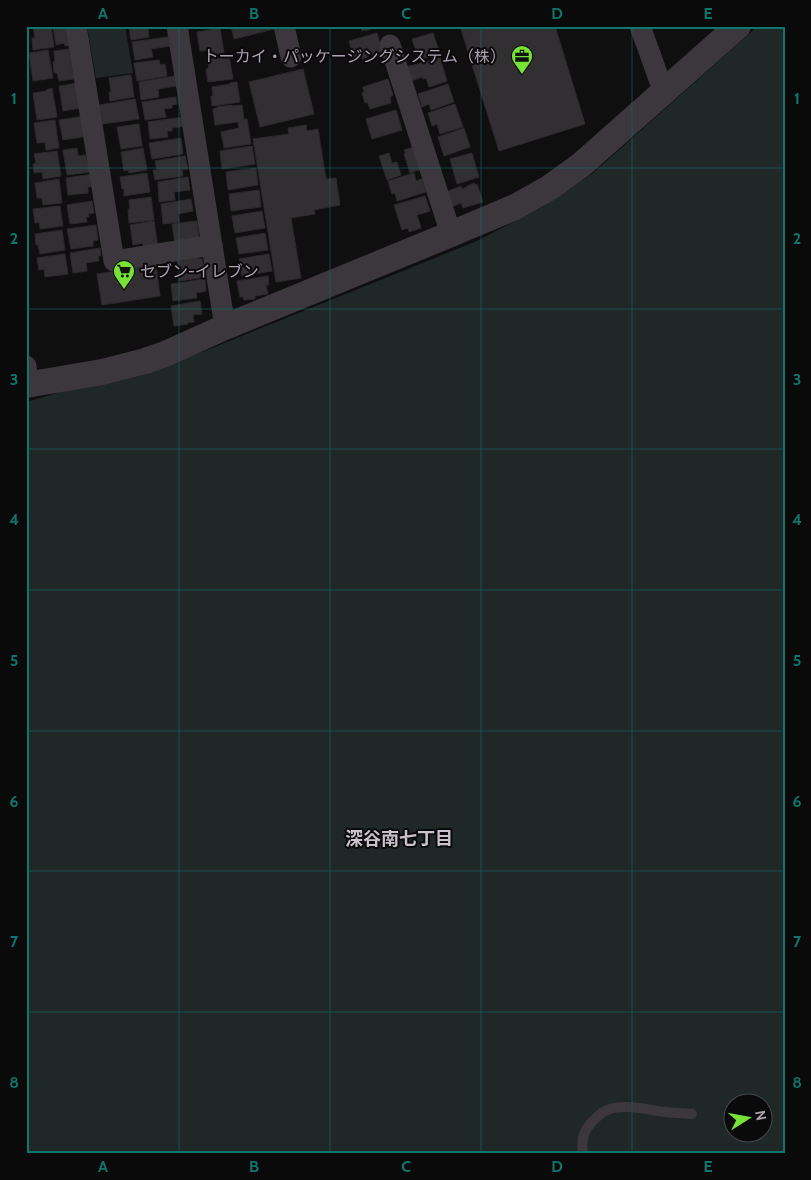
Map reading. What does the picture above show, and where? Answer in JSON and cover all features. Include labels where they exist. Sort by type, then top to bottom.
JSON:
[{"type":"street","points":[[76,26],[114,261],[212,245]]},
{"type":"street","points":[[177,26],[225,327]]},
{"type":"street","points":[[284,26],[291,57]]},
{"type":"street","points":[[640,26],[664,93]]},
{"type":"street","points":[[27,378],[102,372],[145,360],[186,345],[225,327],[515,207],[549,188],[581,165],[738,26]]},
{"type":"street","points":[[390,45],[451,234]]},
{"type":"lane","points":[[583,1154],[584,1132],[603,1112],[616,1108],[630,1108],[692,1114]]},
{"type":"shaded area","points":[[87,26],[125,26],[133,73],[96,78]]},
{"type":"shaded area","points":[[758,26],[785,26],[785,1154],[26,1154],[26,402],[202,352],[477,241],[544,206],[592,174]]},
{"type":"building","points":[[33,26],[51,26],[54,47],[33,50],[32,38],[35,38]]},
{"type":"building","points":[[53,26],[70,26],[73,45],[65,46],[64,43],[56,45]]},
{"type":"building","points":[[129,26],[166,26],[148,29],[149,37],[131,40]]},
{"type":"building","points":[[231,26],[274,26],[274,29],[234,39]]},
{"type":"building","points":[[360,26],[380,26],[362,31]]},
{"type":"building","name":"トーカイ・パッケージングシステム（株）","points":[[460,26],[555,26],[585,124],[499,151]]},
{"type":"building","points":[[220,28],[224,53],[211,55],[210,50],[200,51],[197,32]]},
{"type":"building","points":[[377,33],[382,51],[354,60],[349,41]]},
{"type":"building","points":[[433,33],[439,51],[437,51],[438,54],[419,60],[412,39]]},
{"type":"building","points":[[168,37],[170,46],[151,49],[153,57],[135,60],[132,42]]},
{"type":"building","points":[[69,49],[74,79],[59,81],[57,73],[54,73],[54,51]]},
{"type":"building","points":[[48,50],[53,78],[33,81],[29,53]]},
{"type":"building","points":[[229,56],[233,79],[208,82],[206,69],[209,68],[207,59]]},
{"type":"building","points":[[440,58],[447,81],[429,87],[426,78],[423,79],[422,77],[411,81],[406,67]]},
{"type":"building","points":[[159,60],[160,65],[165,64],[167,76],[137,81],[134,63]]},
{"type":"building","points":[[303,69],[314,114],[260,127],[249,82]]},
{"type":"building","points":[[131,75],[134,97],[110,101],[109,78]]},
{"type":"building","points":[[175,76],[176,86],[158,89],[159,97],[141,100],[139,82]]},
{"type":"building","points":[[388,79],[393,95],[390,97],[391,103],[370,109],[367,102],[365,103],[362,93],[364,92],[363,87]]},
{"type":"building","points":[[237,82],[240,102],[212,106],[212,87]]},
{"type":"building","points":[[79,83],[81,108],[63,111],[59,86]]},
{"type":"building","points":[[448,84],[454,102],[431,110],[429,104],[422,107],[418,94]]},
{"type":"building","points":[[52,88],[57,117],[37,120],[33,93]]},
{"type":"building","points":[[176,97],[177,104],[172,105],[172,108],[164,109],[166,117],[145,120],[142,102]]},
{"type":"building","points":[[135,99],[139,119],[102,124],[99,105]]},
{"type":"building","points":[[455,104],[463,127],[440,134],[437,124],[432,126],[428,113]]},
{"type":"building","points":[[231,105],[242,105],[244,119],[247,119],[251,144],[224,148],[221,132],[239,128],[238,122],[215,125],[213,109]]},
{"type":"building","points":[[396,110],[402,130],[372,139],[366,119]]},
{"type":"building","points":[[85,116],[88,136],[63,140],[59,120]]},
{"type":"building","points":[[184,117],[185,126],[172,128],[172,131],[167,131],[168,137],[150,139],[148,122]]},
{"type":"building","points":[[55,120],[59,148],[46,150],[45,142],[37,143],[34,123]]},
{"type":"building","points":[[139,124],[142,146],[121,149],[117,127]]},
{"type":"building","points":[[306,125],[307,131],[318,129],[326,179],[336,178],[340,205],[314,210],[315,214],[291,218],[301,278],[276,282],[253,139],[289,134],[288,128]]},
{"type":"building","points":[[464,128],[470,147],[444,156],[438,137]]},
{"type":"building","points":[[181,138],[183,154],[152,159],[149,143]]},
{"type":"building","points":[[252,146],[255,164],[222,169],[220,151]]},
{"type":"building","points":[[414,147],[421,169],[410,173],[404,150]]},
{"type":"building","points":[[77,148],[78,156],[86,155],[87,161],[90,161],[91,172],[67,175],[63,150]]},
{"type":"building","points":[[143,148],[147,170],[129,173],[128,170],[124,171],[121,152]]},
{"type":"building","points":[[57,151],[61,176],[43,179],[42,172],[34,173],[33,164],[36,163],[34,154]]},
{"type":"building","points":[[389,153],[392,163],[397,162],[401,175],[387,180],[379,156]]},
{"type":"building","points":[[472,153],[479,177],[457,184],[450,159]]},
{"type":"building","points":[[185,156],[188,169],[182,170],[183,176],[155,180],[153,170],[157,170],[155,161]]},
{"type":"building","points":[[256,168],[258,185],[228,190],[226,172]]},
{"type":"building","points":[[147,173],[150,192],[124,196],[124,188],[122,189],[120,177]]},
{"type":"building","points":[[414,173],[416,181],[422,179],[426,192],[397,201],[395,193],[392,194],[388,181]]},
{"type":"building","points":[[94,174],[96,186],[88,187],[88,193],[68,195],[66,178]]},
{"type":"building","points":[[188,177],[190,190],[174,192],[175,200],[159,202],[158,182]]},
{"type":"building","points":[[59,179],[62,203],[43,205],[42,198],[37,198],[35,183]]},
{"type":"building","points":[[474,183],[475,185],[477,184],[483,202],[463,208],[461,203],[451,207],[446,192],[461,186],[462,189]]},
{"type":"building","points":[[259,190],[261,207],[231,211],[229,194]]},
{"type":"building","points":[[425,196],[430,211],[417,215],[421,228],[409,232],[408,228],[402,230],[394,205]]},
{"type":"building","points":[[151,197],[154,220],[129,223],[129,200]]},
{"type":"building","points":[[191,199],[193,211],[178,214],[179,222],[163,224],[161,204]]},
{"type":"building","points":[[92,201],[94,213],[88,214],[89,217],[86,217],[87,222],[70,224],[67,205]]},
{"type":"building","points":[[60,206],[63,226],[40,229],[39,222],[35,223],[33,209]]},
{"type":"building","points":[[262,211],[265,228],[235,233],[232,216]]},
{"type":"building","points":[[154,221],[158,247],[143,249],[143,243],[133,245],[130,225]]},
{"type":"building","points":[[197,221],[199,238],[175,244],[172,224]]},
{"type":"building","points":[[96,225],[98,240],[93,241],[93,246],[71,249],[67,229]]},
{"type":"building","points":[[62,230],[65,250],[40,254],[38,245],[36,245],[35,234]]},
{"type":"building","points":[[265,233],[268,250],[239,254],[236,238]]},
{"type":"building","points":[[100,248],[101,256],[98,256],[99,261],[86,263],[87,271],[73,273],[70,253]]},
{"type":"building","points":[[65,254],[68,274],[45,277],[44,269],[39,270],[37,258]]},
{"type":"building","points":[[269,254],[272,271],[242,276],[239,259]]},
{"type":"building","points":[[202,259],[206,277],[179,281],[177,261]]},
{"type":"building","points":[[156,265],[160,296],[102,305],[97,274]]},
{"type":"building","points":[[268,276],[269,285],[266,285],[268,294],[255,296],[255,299],[244,300],[243,297],[240,297],[237,281]]},
{"type":"building","points":[[205,279],[206,291],[196,293],[197,298],[173,301],[171,284]]},
{"type":"building","points":[[200,301],[202,314],[193,315],[194,322],[174,326],[171,306]]},
{"type":"place","name":"トーカイ・パッケージングシステム（株）","points":[[522,75]]},
{"type":"place","name":"セブン-イレブン","points":[[124,290]]},
{"type":"district","name":"深谷南七丁目","points":[[399,839]]}]
